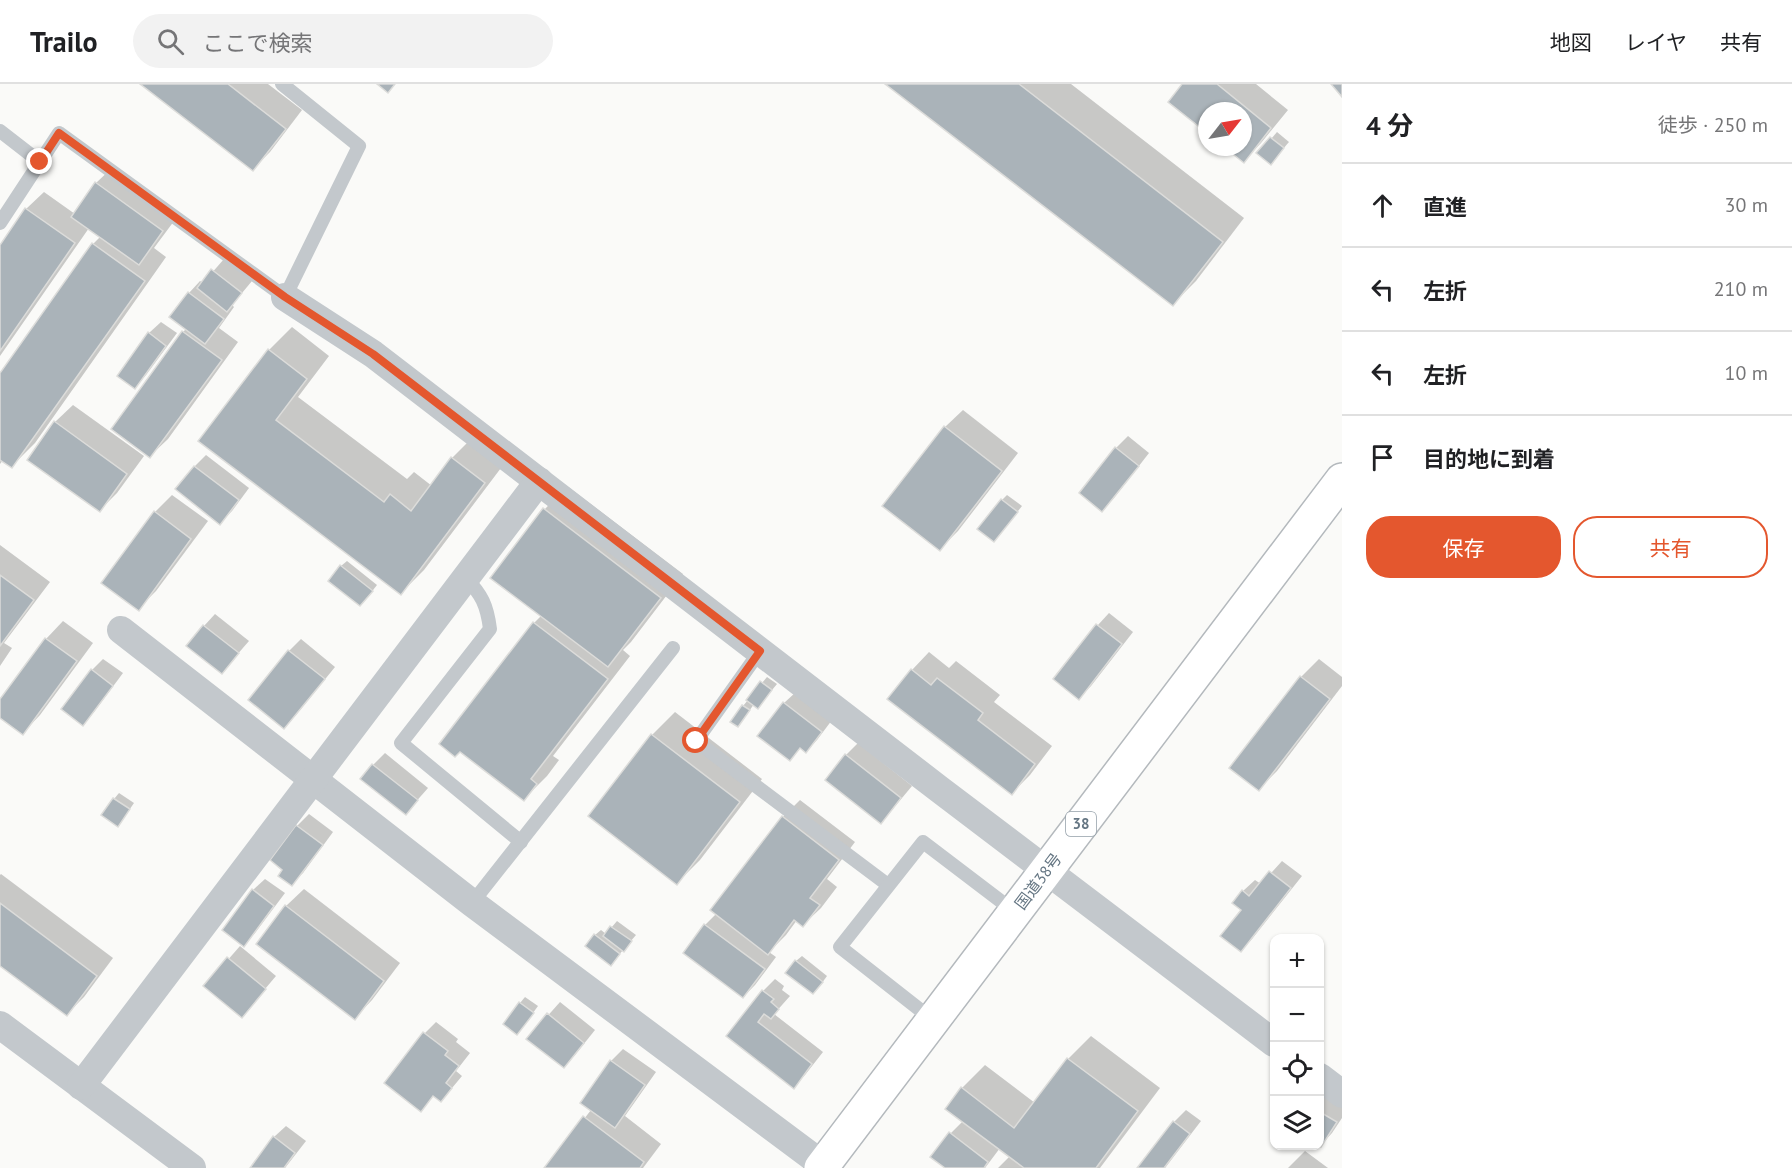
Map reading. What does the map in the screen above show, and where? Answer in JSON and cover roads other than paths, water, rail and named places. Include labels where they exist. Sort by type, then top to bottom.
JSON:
[{"type":"highway","name":"国道38号","points":[[822,1166],[1342,480]]},
{"type":"street","points":[[285,297],[373,354],[1274,1042]]},
{"type":"street","points":[[81,1086],[538,481]]},
{"type":"street","points":[[121,630],[313,777],[472,903],[822,1166]]},
{"type":"street","points":[[0,1025],[81,1086],[159,1158],[192,1168]]},
{"type":"street","points":[[1324,1080],[1342,1094]]},
{"type":"lane","points":[[0,223],[59,133],[285,297],[359,146],[282,84]]},
{"type":"lane","points":[[0,131],[40,162]]},
{"type":"lane","points":[[465,577],[476,589],[487,610],[490,629],[401,743],[521,842]]},
{"type":"lane","points":[[472,903],[673,648]]},
{"type":"lane","points":[[760,651],[696,741],[888,885]]},
{"type":"lane","points":[[933,1021],[840,947],[923,842],[1015,912]]}]
